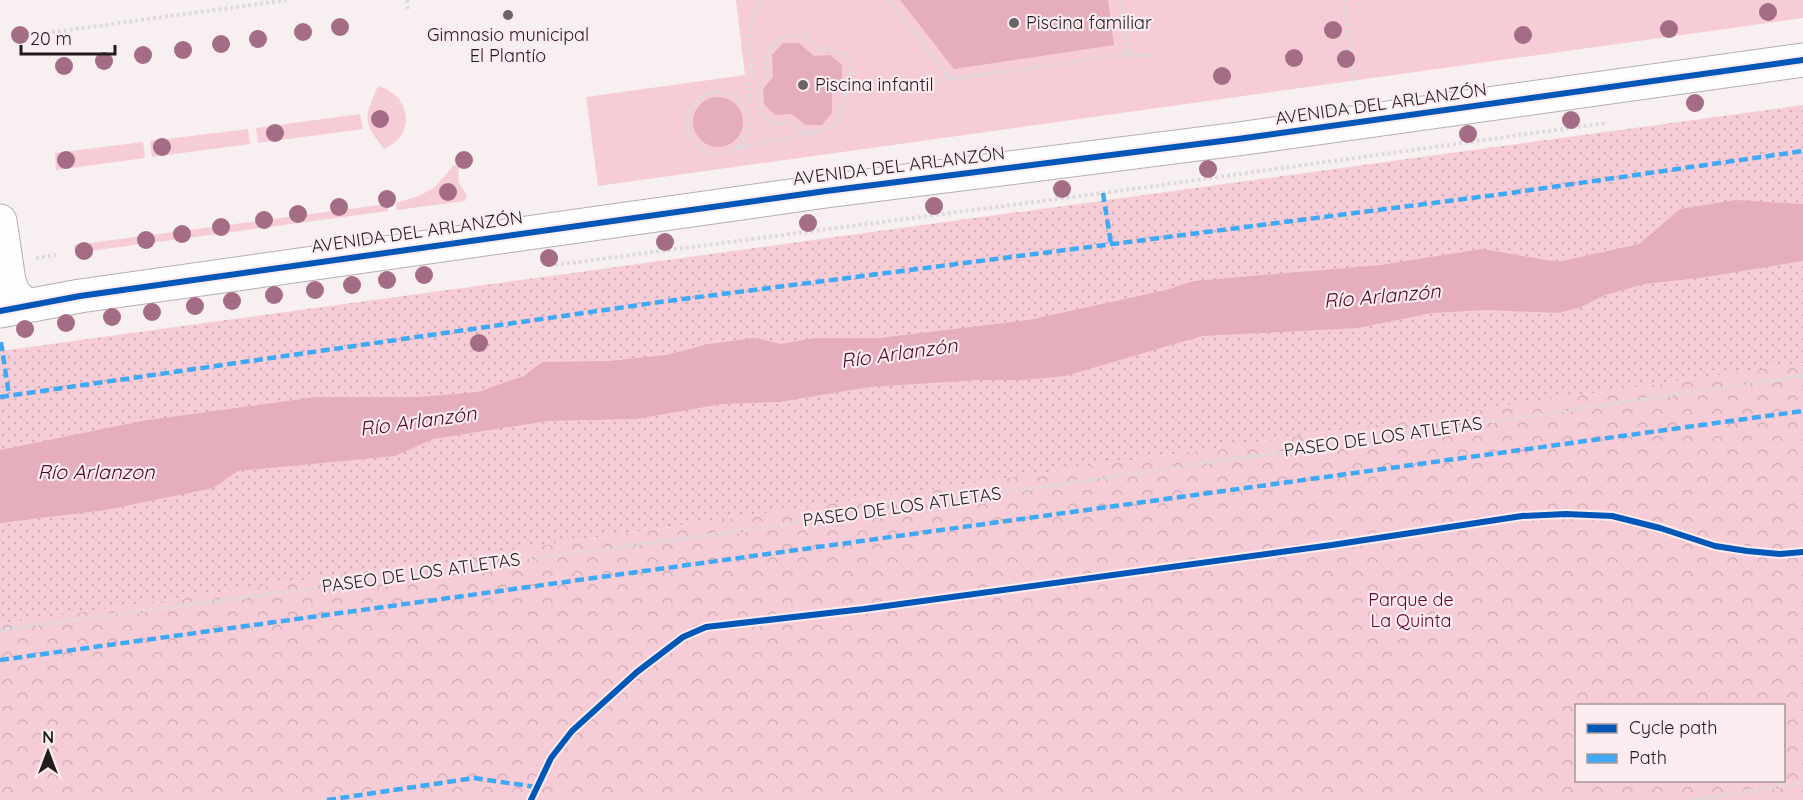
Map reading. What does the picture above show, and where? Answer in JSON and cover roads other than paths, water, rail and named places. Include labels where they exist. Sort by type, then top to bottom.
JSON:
[{"type":"street","name":"AVENIDA DEL ARLANZÓN","points":[[9,297],[23,290],[37,294],[80,296],[845,188],[1238,139],[1803,60]]},
{"type":"street","points":[[0,221],[9,297]]},
{"type":"water","name":"Piscina familiar","points":[[900,0],[1108,0],[1114,45],[954,69]]},
{"type":"water","name":"Piscina infantil","points":[[783,43],[799,43],[814,56],[830,55],[842,65],[842,81],[832,93],[832,113],[822,125],[806,125],[791,114],[775,115],[764,104],[763,89],[773,77],[772,55]]},
{"type":"water","points":[[713,97],[723,97],[736,104],[743,117],[743,127],[736,140],[723,147],[713,147],[704,143],[697,136],[693,127],[693,117],[697,108],[704,101]]},
{"type":"water","name":"Río Arlanzon","points":[[1736,200],[1803,204],[1803,261],[1706,277],[1644,284],[1605,295],[1581,307],[1558,313],[1486,310],[1431,313],[1358,328],[1202,336],[1065,376],[869,387],[779,402],[722,404],[636,419],[547,421],[433,439],[395,456],[238,471],[213,488],[106,510],[0,523],[0,450],[142,421],[316,397],[419,397],[478,392],[524,376],[542,362],[609,361],[666,355],[709,344],[754,338],[781,344],[815,338],[880,338],[1029,320],[1166,290],[1194,281],[1381,265],[1482,249],[1558,262],[1639,244],[1680,209]]},
{"type":"place","name":"Gimnasio municipal El Plantío","points":[[508,15]]},
{"type":"place","name":"Piscina familiar","points":[[1014,23]]},
{"type":"place","name":"Piscina infantil","points":[[803,85]]},
{"type":"water label","name":"Río Arlanzón","points":[[1382,296]]},
{"type":"water label","name":"Río Arlanzón","points":[[899,353]]},
{"type":"water label","name":"Río Arlanzón","points":[[418,421]]},
{"type":"park label","name":"Parque de La Quinta","points":[[1411,610]]}]
